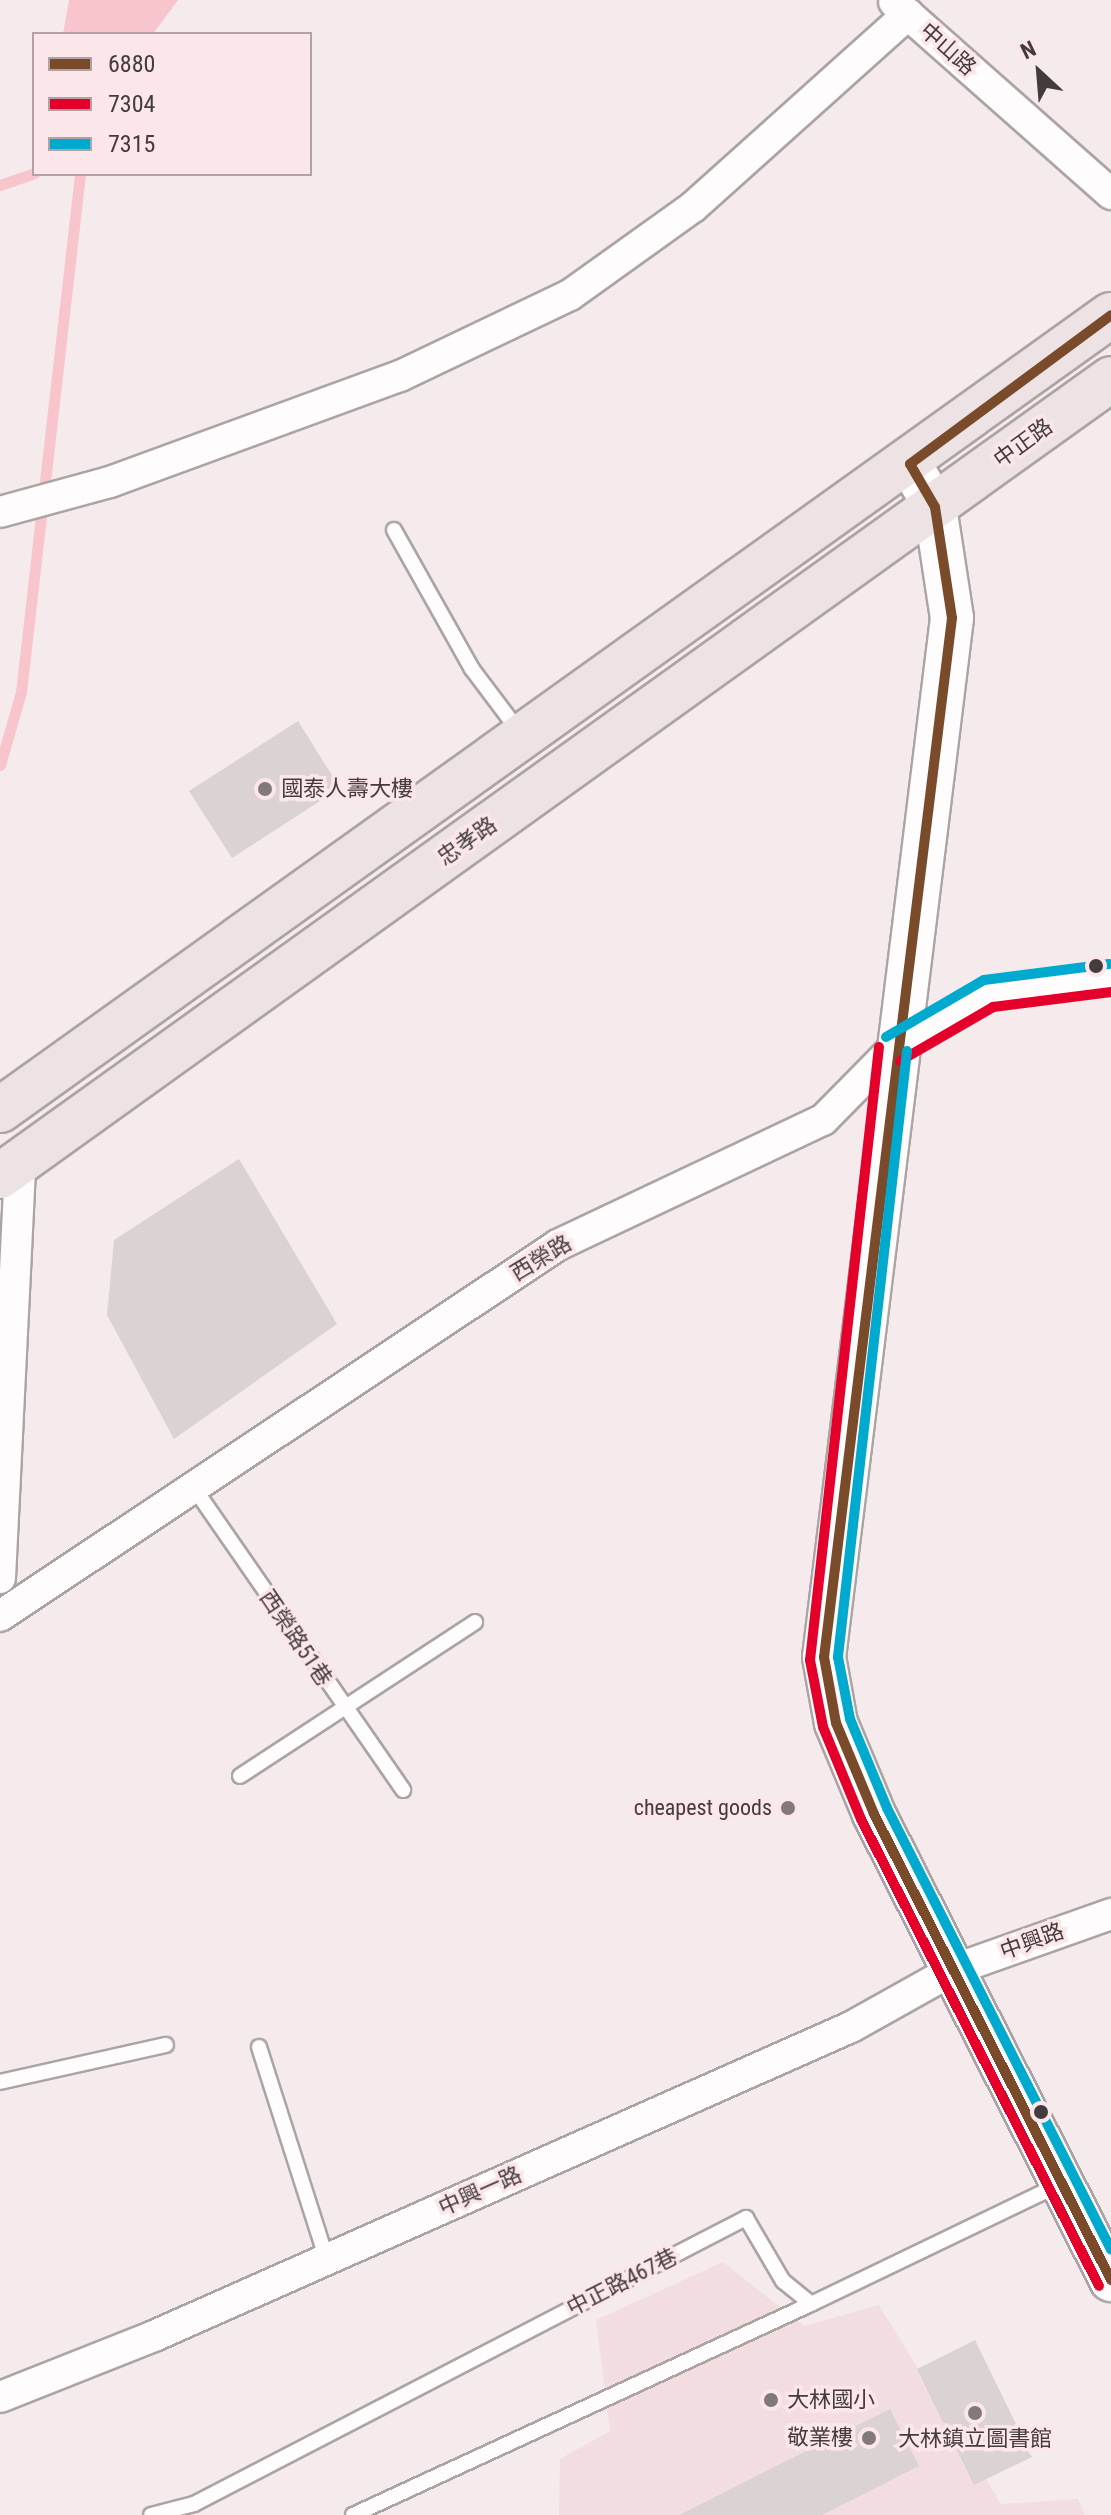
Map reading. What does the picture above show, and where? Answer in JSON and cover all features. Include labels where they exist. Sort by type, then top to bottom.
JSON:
[{"type":"main road","points":[[0,1110],[910,464],[1111,315]]},
{"type":"main road","name":"中正路","points":[[935,507],[1111,379]]},
{"type":"main road","name":"忠孝路","points":[[7,1167],[935,507]]},
{"type":"main road","points":[[406,820],[437,862]]},
{"type":"street","name":"中山路","points":[[900,7],[1111,194]]},
{"type":"street","points":[[0,512],[110,482],[400,376],[570,295],[693,207],[900,7]]},
{"type":"street","points":[[910,464],[935,507],[952,618],[893,1049],[824,1657],[836,1723],[953,1970],[1111,2280]]},
{"type":"street","name":"西榮路","points":[[0,1616],[192,1484],[558,1245],[823,1120],[893,1049],[988,993],[1111,978]]},
{"type":"street","points":[[0,1578],[7,1167]]},
{"type":"street","name":"中興路","points":[[953,1970],[1111,1914]]},
{"type":"street","name":"中興一路","points":[[0,2397],[327,2260],[851,2027],[953,1970]]},
{"type":"lane","points":[[394,530],[472,669],[523,737]]},
{"type":"lane","name":"西榮路51巷","points":[[192,1484],[343,1708],[403,1790]]},
{"type":"lane","points":[[240,1776],[475,1622]]},
{"type":"lane","points":[[0,2082],[166,2045]]},
{"type":"lane","points":[[259,2047],[327,2260]]},
{"type":"lane","points":[[353,2515],[811,2304],[1061,2183]]},
{"type":"lane","name":"中正路467巷","points":[[151,2515],[194,2504],[746,2218],[783,2281],[811,2304]]},
{"type":"shaded area","points":[[69,0],[178,0],[154,32],[63,32]]},
{"type":"shaded area","name":"大林國小","points":[[723,2262],[804,2326],[879,2305],[1001,2504],[1078,2499],[1085,2515],[559,2515],[560,2459],[610,2431],[596,2320]]},
{"type":"building","name":"國泰人壽大樓","points":[[298,721],[340,788],[232,858],[189,791]]},
{"type":"building","points":[[239,1159],[337,1324],[174,1439],[107,1315],[114,1240]]},
{"type":"building","name":"大林鎮立圖書館","points":[[975,2340],[1032,2457],[974,2485],[917,2369]]},
{"type":"building","name":"敬業樓","points":[[890,2409],[919,2466],[822,2515],[679,2515]]},
{"type":"waterway","points":[[0,185],[32,174]]},
{"type":"waterway","points":[[0,765],[21,692],[80,176]]},
{"type":"transit line","name":"6880","points":[[910,464],[1111,315]]},
{"type":"transit line","name":"6880","points":[[910,464],[935,507],[952,618],[824,1657],[836,1723],[874,1814],[1111,2280]]},
{"type":"transit line","name":"7315","points":[[886,1037],[984,980],[1109,964]]},
{"type":"transit line","name":"7304","points":[[900,1061],[993,1007],[1111,992]]},
{"type":"transit line","name":"7304","points":[[879,1047],[810,1660],[823,1727],[861,1819],[1099,2286]]},
{"type":"transit line","name":"7315","points":[[907,1051],[838,1657],[850,1719],[887,1808],[1111,2249]]},
{"type":"place","name":"國泰人壽大樓","points":[[265,789]]},
{"type":"place","name":"cheapest goods","points":[[788,1808]]},
{"type":"place","name":"大林國小","points":[[771,2400]]},
{"type":"place","name":"大林鎮立圖書館","points":[[975,2413]]},
{"type":"place","name":"敬業樓","points":[[869,2438]]}]
